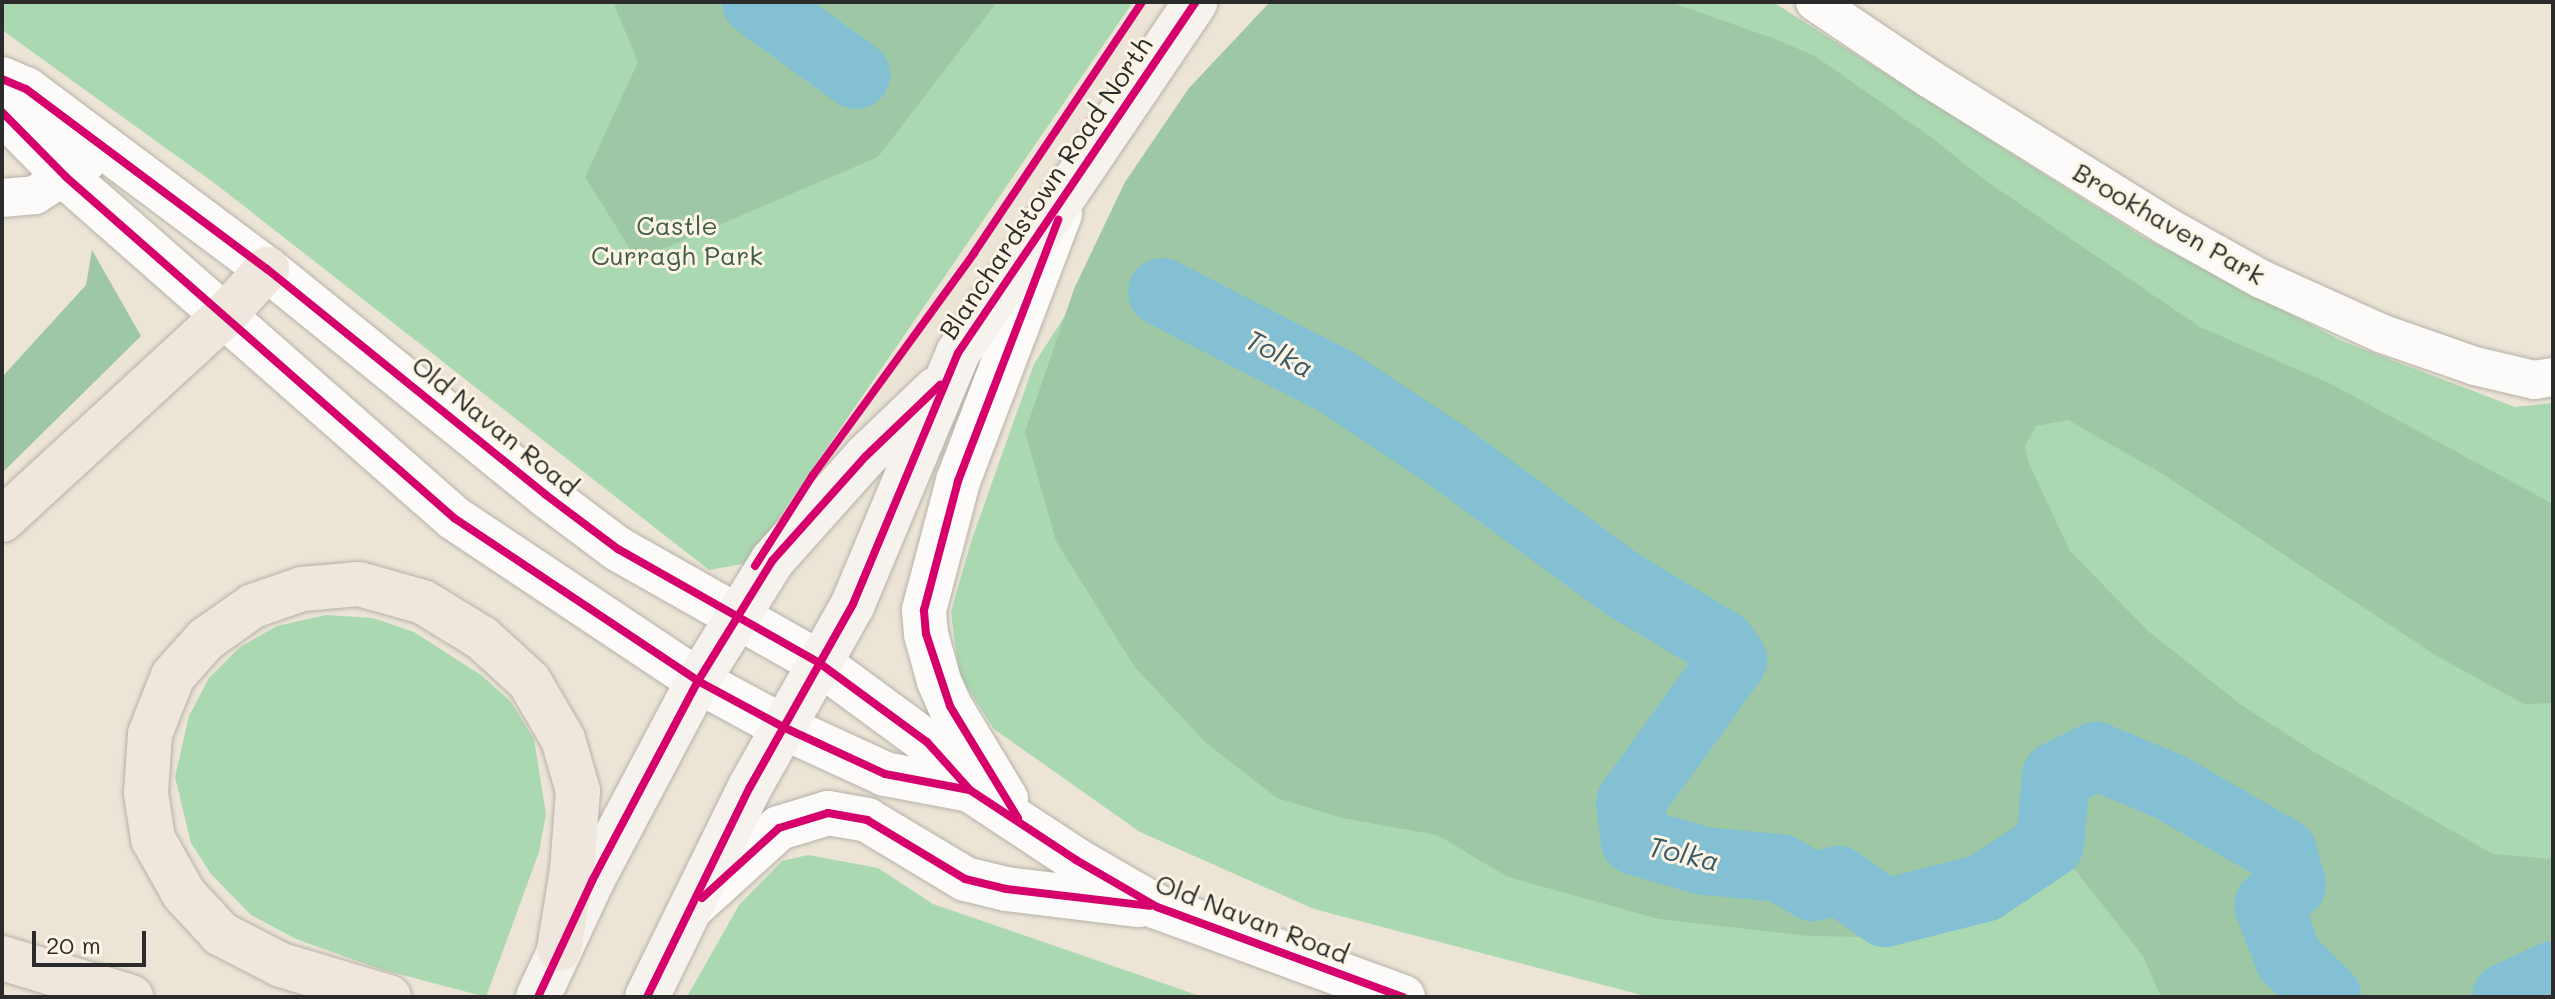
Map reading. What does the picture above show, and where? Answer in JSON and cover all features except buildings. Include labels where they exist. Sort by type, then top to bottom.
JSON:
[{"type":"highway","points":[[2,520],[224,316],[267,269]]},
{"type":"highway","points":[[389,997],[281,965],[221,934],[184,894],[153,839],[146,793],[150,734],[173,676],[206,639],[253,606],[302,589],[359,584],[423,602],[482,638],[529,681],[563,739],[578,791],[572,870],[547,976]]},
{"type":"highway","points":[[2,958],[131,997]]},
{"type":"main road","name":"Blanchardstown Road North","points":[[647,997],[783,727],[853,604],[916,457],[943,382],[958,353],[1052,217],[1073,178],[1196,2]]},
{"type":"main road","points":[[547,976],[698,681],[772,561],[866,456],[943,382]]},
{"type":"street","name":"Brookhaven Park","points":[[1815,2],[1930,79],[2166,226],[2261,279],[2362,325],[2475,366],[2534,380],[2553,377]]},
{"type":"street","name":"Old Navan Road","points":[[2,79],[26,89],[267,269],[546,495],[618,549],[818,662],[927,742],[970,790],[1023,825],[1157,907],[1403,997]]},
{"type":"street","name":"Old Navan Road","points":[[2,112],[66,177],[454,518],[698,681],[783,727],[885,774],[970,790]]},
{"type":"street","points":[[2,198],[35,195],[104,149]]},
{"type":"street","points":[[1023,825],[950,706],[926,634],[924,610],[958,481],[1008,360],[1073,178]]},
{"type":"street","points":[[691,909],[779,828],[828,813],[867,820],[965,879],[1006,889],[1157,907]]},
{"type":"green space","name":"Castle Curragh Park","points":[[2,2],[1133,2],[748,563],[709,570],[217,185],[2,30]]},
{"type":"green space","points":[[613,2],[997,2],[878,157],[637,260],[585,177],[638,62]]},
{"type":"green space","points":[[1270,2],[1670,2],[1775,39],[1815,56],[1932,138],[1982,178],[2200,327],[2331,384],[2553,504],[2553,703],[2524,704],[2437,656],[2161,473],[2068,420],[2036,426],[2025,446],[2029,464],[2070,551],[2148,631],[2240,704],[2316,753],[2493,854],[2553,859],[2553,997],[2161,997],[2143,956],[2068,861],[2013,850],[1867,937],[1808,936],[1659,919],[1508,877],[1437,835],[1342,818],[1277,798],[1205,742],[1134,666],[1056,541],[1025,432],[1074,289],[1125,182],[1189,88]]},
{"type":"green space","points":[[1292,2],[1773,2],[2143,237],[2342,341],[2515,407],[2553,403],[2553,997],[1649,997],[1314,909],[1140,832],[994,729],[959,675],[951,612],[971,542],[1034,364],[1208,91]]},
{"type":"green space","points":[[92,250],[141,336],[2,473],[2,377],[86,285]]},
{"type":"green space","points":[[326,615],[373,618],[414,632],[481,675],[511,702],[534,739],[546,814],[539,852],[486,997],[380,969],[296,939],[251,915],[211,874],[191,843],[175,777],[189,716],[209,678],[240,647],[277,626]]},
{"type":"green space","points":[[808,855],[878,868],[933,904],[1203,997],[687,997],[739,905],[782,861]]},
{"type":"waterway","name":"Tolka","points":[[756,2],[856,75]]},
{"type":"waterway","name":"Tolka","points":[[1162,292],[1338,383],[1445,454],[1622,584],[1722,644],[1733,660],[1630,803],[1635,841],[1704,861],[1780,868],[1813,887],[1838,880],[1885,913],[1984,888],[2050,844],[2056,776],[2096,756],[2170,787],[2283,852],[2292,885],[2268,905],[2289,959],[2328,997]]},
{"type":"waterway","name":"Tolka","points":[[2506,997],[2553,975]]},
{"type":"cycle path","points":[[755,566],[813,475],[974,253],[1142,2]]},
{"type":"cycle path","points":[[647,997],[750,787],[853,604],[958,353],[1196,2]]},
{"type":"cycle path","points":[[2,79],[26,89],[267,269],[546,495],[618,549],[818,662],[927,742],[970,790],[1076,860],[1157,907],[1403,997]]},
{"type":"cycle path","points":[[2,112],[66,177],[454,518],[698,681],[783,727],[885,774],[970,790]]},
{"type":"cycle path","points":[[1018,818],[950,706],[926,634],[924,610],[958,481],[1058,220]]},
{"type":"cycle path","points":[[538,997],[592,881],[698,681],[772,561],[866,456],[940,385]]},
{"type":"cycle path","points":[[702,898],[779,828],[828,813],[867,820],[965,879],[1006,889],[1150,906]]}]
